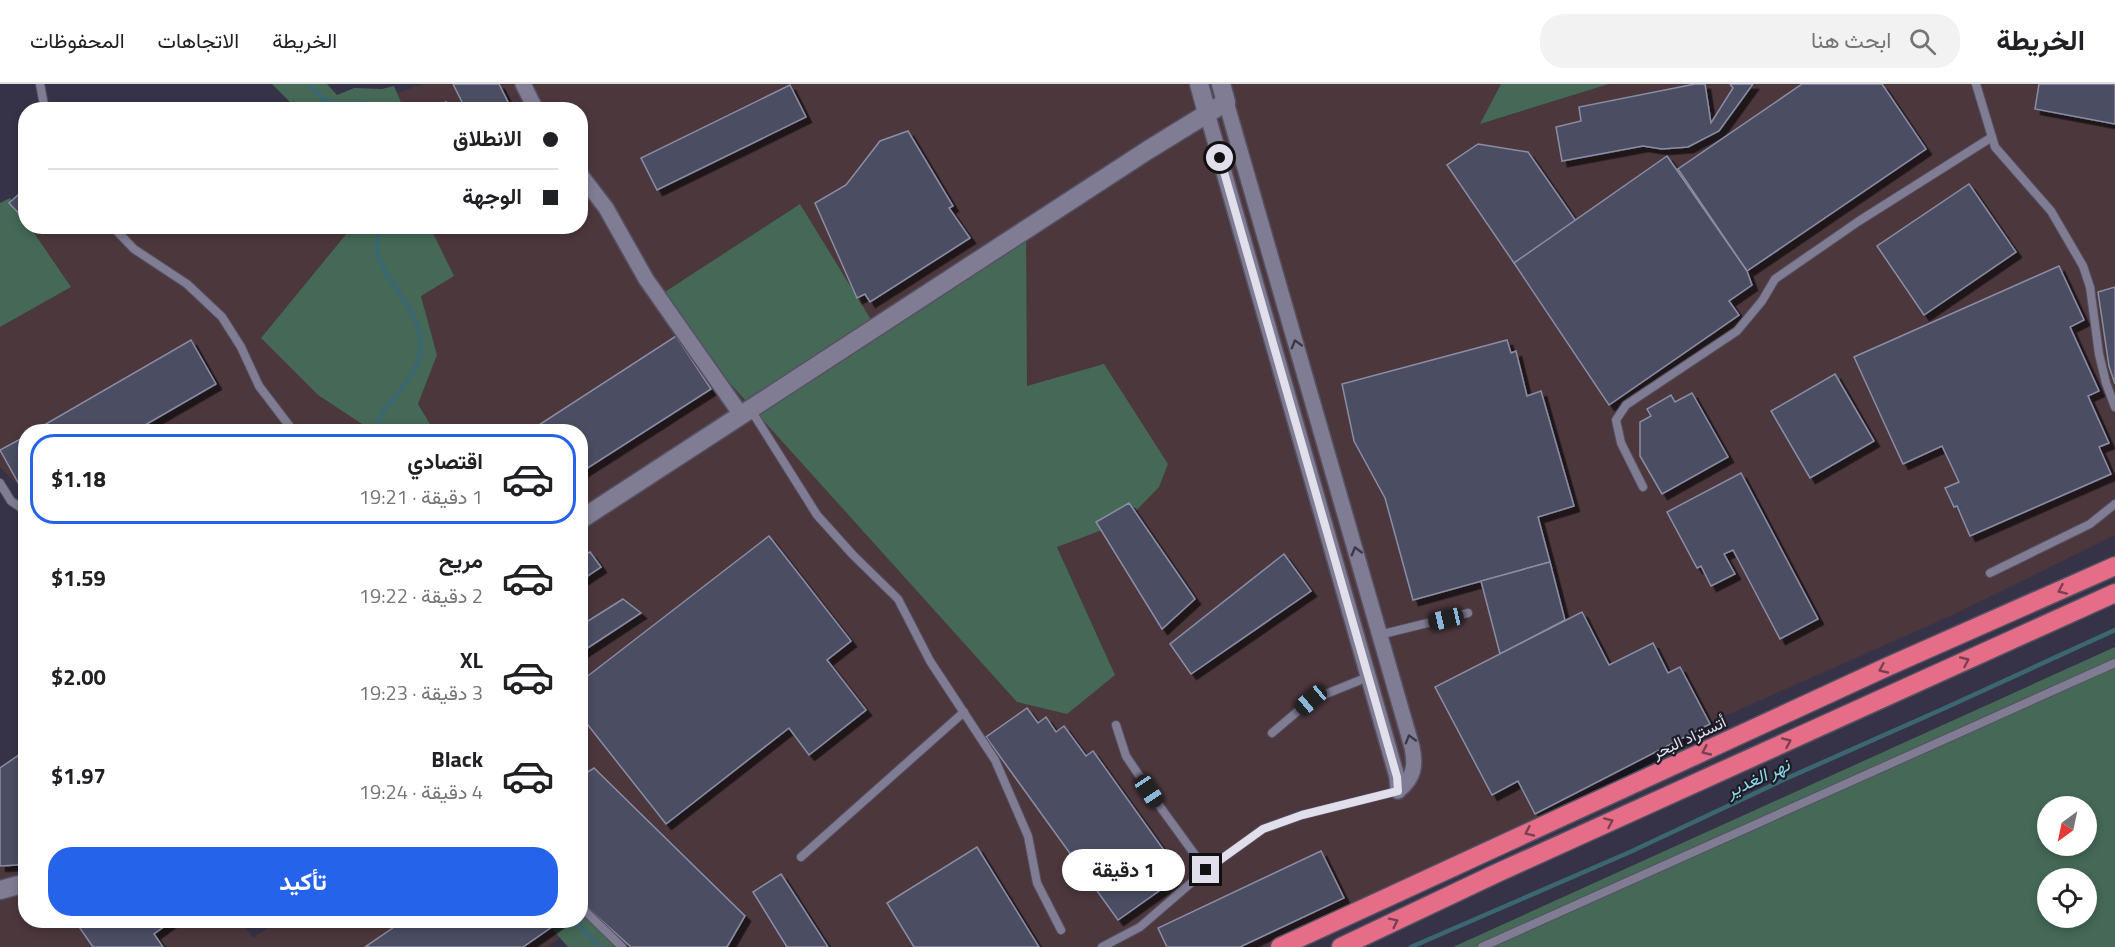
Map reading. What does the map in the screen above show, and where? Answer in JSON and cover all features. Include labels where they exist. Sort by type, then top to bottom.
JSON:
[{"type":"highway","name":"أتستراد البحر","points":[[1280,947],[1878,671],[2115,566]]},
{"type":"highway","points":[[1341,947],[1497,873],[2115,593]]},
{"type":"street","points":[[523,84],[532,102]]},
{"type":"street","points":[[1199,84],[1369,677],[1397,777],[1398,791]]},
{"type":"street","points":[[1221,84],[1412,747],[1415,765],[1411,777],[1398,791]]},
{"type":"street","points":[[588,515],[1226,102]]},
{"type":"street","points":[[588,184],[606,208],[646,279],[746,413]]},
{"type":"street","points":[[1284,383],[1306,378]]},
{"type":"street","points":[[1354,624],[1377,627]]},
{"type":"street","points":[[1362,655],[1384,651]]},
{"type":"street","points":[[0,890],[18,886]]},
{"type":"lane","points":[[40,84],[43,102]]},
{"type":"lane","points":[[1976,84],[1995,147],[2051,211],[2083,266],[2090,287],[2099,354],[2115,407]]},
{"type":"lane","points":[[1643,487],[1621,443],[1616,420],[1626,405],[1737,331],[1762,301],[1775,279],[1859,221],[1992,137]]},
{"type":"lane","points":[[120,234],[134,249],[187,284],[222,318],[241,347],[259,386],[288,424]]},
{"type":"lane","points":[[746,413],[817,515],[853,555],[898,599],[930,661],[995,760],[1028,836],[1037,883],[1061,930]]},
{"type":"lane","points":[[0,483],[11,501],[18,506]]},
{"type":"lane","points":[[1990,573],[2090,525],[2115,504]]},
{"type":"lane","points":[[1377,627],[1468,613]]},
{"type":"lane","points":[[1482,947],[2115,663]]},
{"type":"lane","points":[[1272,733],[1311,700],[1369,677]]},
{"type":"lane","points":[[801,858],[964,712]]},
{"type":"lane","points":[[1116,725],[1126,756],[1206,870]]},
{"type":"lane","points":[[1102,947],[1140,927],[1206,870],[1263,829],[1302,815],[1398,791]]},
{"type":"lane","points":[[588,914],[622,947]]},
{"type":"shaded area","points":[[424,84],[1501,84],[1481,124],[1609,84],[2115,84],[2115,535],[1957,613],[1698,728],[1483,852],[1268,947],[616,947],[588,907],[588,424],[430,424],[418,403],[437,355],[421,295],[454,276],[433,234],[588,234],[588,102],[401,102],[397,93]],"holes":[[[800,204],[873,324],[1027,387],[1126,521],[1057,546],[1115,675],[655,299]]]},
{"type":"shaded area","points":[[35,234],[346,234],[261,338],[318,395],[363,424],[18,424],[18,486],[0,467],[0,327],[71,287]]},
{"type":"shaded area","points":[[18,859],[18,928],[246,928],[253,938],[267,928],[552,928],[561,937],[547,947],[0,947],[0,868]]},
{"type":"green space","points":[[272,84],[327,84],[337,95],[354,88],[382,89],[394,86],[401,102],[290,102]]},
{"type":"green space","points":[[1501,84],[1609,84],[1480,124]]},
{"type":"green space","points":[[10,198],[18,210],[18,234],[35,234],[71,287],[0,327],[0,203]]},
{"type":"green space","points":[[800,204],[873,323],[1026,225],[1027,386],[1104,364],[1168,464],[1159,487],[1126,521],[1057,547],[1115,675],[1067,714],[1017,702],[654,299]]},
{"type":"green space","points":[[346,234],[433,234],[454,276],[421,296],[437,355],[418,404],[430,424],[362,424],[318,395],[261,338]]},
{"type":"green space","points":[[2115,647],[2115,947],[1453,947]]},
{"type":"green space","points":[[588,907],[616,947],[568,947],[551,928],[588,928]]},
{"type":"building","points":[[453,84],[499,84],[508,102],[462,102]]},
{"type":"building","points":[[1705,84],[1711,123],[1733,88],[1730,84],[1753,84],[1719,131],[1688,147],[1662,149],[1643,146],[1562,161],[1556,127],[1581,121],[1579,107]]},
{"type":"building","points":[[1802,84],[1882,84],[1926,149],[1747,271],[1678,169]]},
{"type":"building","points":[[2039,84],[2115,84],[2115,124],[2035,109]]},
{"type":"building","points":[[790,85],[806,117],[657,190],[641,158]]},
{"type":"building","points":[[908,131],[953,206],[949,208],[970,238],[870,302],[865,294],[857,298],[815,203],[846,185],[880,141]]},
{"type":"building","points":[[1478,144],[1528,152],[1576,221],[1514,263],[1447,165]]},
{"type":"building","points":[[1667,156],[1747,271],[1752,285],[1729,301],[1739,315],[1609,405],[1514,263]]},
{"type":"building","points":[[1969,184],[2016,252],[1924,315],[1877,246]]},
{"type":"building","points":[[18,195],[18,213],[9,203]]},
{"type":"building","points":[[2059,266],[2084,320],[2070,327],[2099,391],[2088,396],[2109,443],[2099,447],[2111,474],[1970,536],[1957,506],[1954,507],[1945,488],[1959,482],[1942,446],[1903,464],[1854,357]]},
{"type":"building","points":[[2115,287],[2115,384],[2109,366],[2098,292]]},
{"type":"building","points":[[676,336],[711,389],[588,468],[588,424],[540,424]]},
{"type":"building","points":[[191,340],[216,384],[147,424],[46,424]]},
{"type":"building","points":[[1507,340],[1511,353],[1516,351],[1527,396],[1541,391],[1574,506],[1538,517],[1550,562],[1413,600],[1385,498],[1354,441],[1342,384]]},
{"type":"building","points":[[1835,374],[1874,441],[1810,478],[1771,411]]},
{"type":"building","points":[[1692,393],[1728,457],[1662,494],[1640,456],[1640,422],[1651,416],[1647,409],[1671,395],[1675,402]]},
{"type":"building","points":[[18,440],[18,482],[0,450]]},
{"type":"building","points":[[1741,473],[1818,619],[1780,639],[1733,550],[1724,554],[1735,574],[1711,586],[1701,566],[1697,568],[1667,512]]},
{"type":"building","points":[[1129,503],[1195,599],[1162,629],[1096,522]]},
{"type":"building","points":[[769,536],[851,641],[827,660],[866,710],[809,755],[789,728],[666,824],[588,725],[588,676]]},
{"type":"building","points":[[590,552],[601,567],[588,576],[588,553]]},
{"type":"building","points":[[1284,554],[1311,591],[1191,674],[1170,644]]},
{"type":"building","points":[[1550,562],[1565,620],[1500,654],[1481,581]]},
{"type":"building","points":[[623,599],[641,613],[588,648],[588,621]]},
{"type":"building","points":[[1582,612],[1609,665],[1653,643],[1668,673],[1680,667],[1710,724],[1535,814],[1518,781],[1492,795],[1435,687]]},
{"type":"building","points":[[1027,708],[1038,723],[1046,717],[1056,732],[1064,726],[1086,756],[1093,751],[1171,860],[1162,865],[1173,881],[1118,920],[986,737]]},
{"type":"building","points":[[18,756],[17,865],[0,866],[0,768]]},
{"type":"building","points":[[594,768],[745,916],[727,947],[631,947],[588,908],[588,772]]},
{"type":"building","points":[[977,847],[1039,947],[914,947],[887,903]]},
{"type":"building","points":[[1321,851],[1344,898],[1240,947],[1167,947],[1158,928]]},
{"type":"building","points":[[781,874],[828,947],[787,947],[753,892]]},
{"type":"building","points":[[80,928],[162,928],[154,934],[163,947],[93,947]]},
{"type":"building","points":[[393,928],[550,928],[523,947],[365,947]]},
{"type":"waterway","name":"نهر الغدير","points":[[309,84],[320,95],[332,102]]},
{"type":"waterway","name":"نهر الغدير","points":[[377,424],[413,373],[421,346],[415,319],[379,259],[377,243],[379,234]]},
{"type":"waterway","name":"نهر الغدير","points":[[1411,947],[1630,852],[2115,630]]},
{"type":"waterway","name":"نهر الغدير","points":[[582,928],[599,947]]},
{"type":"route","points":[[1206,870],[1263,829],[1302,815],[1398,791],[1397,777],[1220,158]]}]
